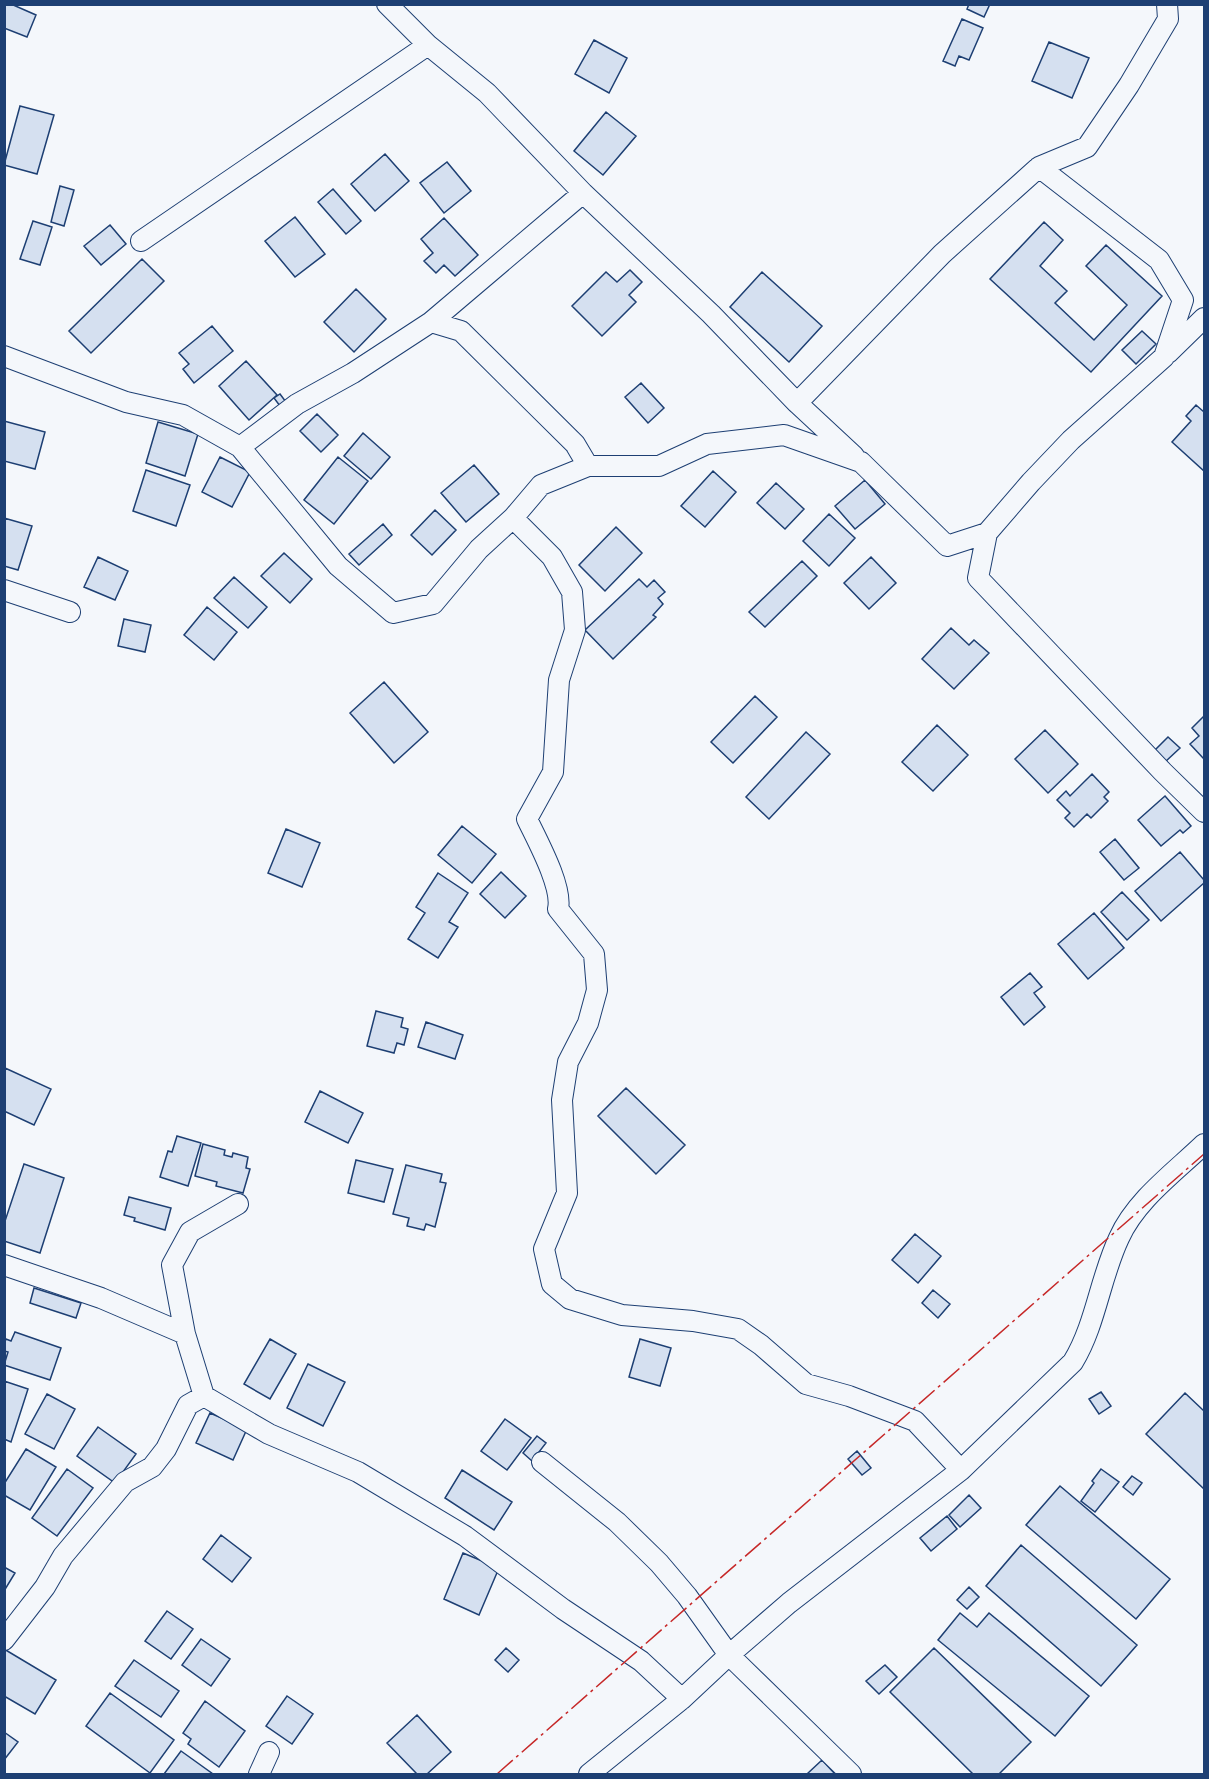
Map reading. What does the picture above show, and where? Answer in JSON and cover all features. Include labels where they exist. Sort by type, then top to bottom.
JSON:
[{"type":"street","points":[[387,4],[428,45],[487,93],[583,193],[711,314],[796,403],[861,462],[947,546],[987,533]]},
{"type":"street","points":[[796,403],[942,254],[1039,167],[1087,147],[1129,85],[1168,19],[1167,4]]},
{"type":"street","points":[[141,241],[428,45]]},
{"type":"street","points":[[1039,167],[1159,260],[1183,300],[1164,357]]},
{"type":"street","points":[[240,447],[297,404],[353,373],[431,322],[583,193]]},
{"type":"street","points":[[1204,318],[1071,440],[1030,482],[987,533],[978,578],[1204,812]]},
{"type":"street","points":[[431,322],[461,331],[575,444],[588,466]]},
{"type":"street","points":[[4,357],[126,402],[183,415],[240,447],[338,566],[393,613],[433,604],[479,549],[513,518],[541,485],[588,466],[659,466],[707,444],[784,435],[861,462]]},
{"type":"street","points":[[513,518],[552,557],[572,592],[574,630],[559,680],[553,772],[527,819],[547,860],[560,901],[558,909],[594,954],[597,990],[588,1023],[567,1062],[562,1100],[567,1193],[544,1249],[552,1284],[570,1299],[622,1316],[693,1321],[738,1329],[761,1345],[806,1384],[849,1396],[915,1421],[961,1470]]},
{"type":"street","points":[[4,590],[70,612]]},
{"type":"street","points":[[589,1774],[682,1699],[729,1654],[789,1603],[961,1470],[1073,1362],[1082,1347],[1119,1236],[1143,1202],[1204,1144]]},
{"type":"street","points":[[238,1204],[190,1232],[172,1265],[185,1334],[204,1396],[269,1434],[358,1472],[465,1536],[563,1609],[641,1661],[682,1699]]},
{"type":"street","points":[[4,1265],[101,1298],[185,1334]]},
{"type":"street","points":[[4,1640],[45,1587],[63,1556],[125,1482],[152,1467],[166,1449],[188,1405],[204,1396]]},
{"type":"street","points":[[542,1462],[617,1522],[659,1563],[687,1596],[729,1654],[851,1774]]},
{"type":"street","points":[[259,1774],[269,1752]]},
{"type":"building","points":[[4,4],[11,4],[36,15],[27,37],[4,28]]},
{"type":"building","points":[[969,4],[990,4],[984,17],[967,9]]},
{"type":"building","points":[[962,19],[983,28],[969,60],[959,56],[955,66],[943,61]]},
{"type":"building","points":[[594,40],[627,58],[609,93],[575,74]]},
{"type":"building","points":[[1049,42],[1089,58],[1072,98],[1032,81]]},
{"type":"building","points":[[20,106],[54,115],[37,174],[4,165]]},
{"type":"building","points":[[606,112],[636,136],[603,175],[574,151]]},
{"type":"building","points":[[385,154],[409,181],[375,211],[351,184]]},
{"type":"building","points":[[447,162],[471,191],[444,213],[420,183]]},
{"type":"building","points":[[60,186],[74,190],[64,226],[51,222]]},
{"type":"building","points":[[333,189],[361,221],[346,234],[318,202]]},
{"type":"building","points":[[295,217],[325,254],[295,277],[265,241]]},
{"type":"building","points":[[444,218],[478,255],[455,276],[444,265],[436,273],[424,261],[433,253],[421,239]]},
{"type":"building","points":[[33,221],[52,227],[40,265],[20,259]]},
{"type":"building","points":[[1044,222],[1063,240],[1040,266],[1067,291],[1055,303],[1094,340],[1127,305],[1086,266],[1106,245],[1162,296],[1091,372],[990,279]]},
{"type":"building","points":[[110,225],[126,244],[101,265],[84,246]]},
{"type":"building","points":[[142,259],[164,281],[91,353],[69,331]]},
{"type":"building","points":[[630,270],[642,282],[629,295],[636,302],[602,336],[572,306],[606,272],[617,282]]},
{"type":"building","points":[[762,272],[822,326],[789,362],[730,307]]},
{"type":"building","points":[[356,289],[386,319],[354,352],[324,322]]},
{"type":"building","points":[[212,326],[233,351],[194,383],[183,369],[189,364],[179,353]]},
{"type":"building","points":[[1142,331],[1156,344],[1136,364],[1122,350]]},
{"type":"building","points":[[246,361],[277,395],[249,420],[219,386]]},
{"type":"building","points":[[641,383],[664,408],[648,423],[625,397]]},
{"type":"building","points":[[280,394],[286,402],[280,406],[274,398]]},
{"type":"building","points":[[1196,405],[1204,412],[1204,471],[1172,442],[1191,421],[1186,416]]},
{"type":"building","points":[[317,414],[338,435],[321,452],[300,431]]},
{"type":"building","points":[[4,421],[45,432],[35,469],[4,461]]},
{"type":"building","points":[[158,422],[198,434],[185,476],[146,463]]},
{"type":"building","points":[[363,433],[390,457],[371,479],[344,456]]},
{"type":"building","points":[[220,457],[250,472],[232,507],[202,492]]},
{"type":"building","points":[[338,457],[368,481],[334,524],[304,500]]},
{"type":"building","points":[[474,465],[499,494],[466,522],[441,493]]},
{"type":"building","points":[[146,470],[190,485],[176,526],[133,511]]},
{"type":"building","points":[[713,471],[736,492],[705,527],[681,506]]},
{"type":"building","points":[[865,480],[885,504],[855,529],[835,506]]},
{"type":"building","points":[[776,483],[804,509],[785,529],[757,503]]},
{"type":"building","points":[[435,510],[456,530],[432,555],[411,535]]},
{"type":"building","points":[[829,514],[855,538],[829,566],[803,541]]},
{"type":"building","points":[[4,518],[32,526],[18,570],[4,566]]},
{"type":"building","points":[[383,524],[392,535],[359,565],[349,554]]},
{"type":"building","points":[[616,527],[642,553],[605,591],[579,565]]},
{"type":"building","points":[[284,553],[312,579],[290,603],[261,576]]},
{"type":"building","points":[[98,557],[128,571],[115,600],[84,587]]},
{"type":"building","points":[[871,557],[896,583],[869,609],[844,583]]},
{"type":"building","points":[[802,561],[817,576],[765,627],[749,612]]},
{"type":"building","points":[[234,577],[267,607],[248,628],[214,598]]},
{"type":"building","points":[[639,579],[647,587],[654,580],[665,592],[658,598],[663,604],[653,615],[656,617],[613,659],[585,630]]},
{"type":"building","points":[[207,607],[237,632],[214,660],[184,635]]},
{"type":"building","points":[[124,619],[151,625],[145,652],[118,646]]},
{"type":"building","points":[[951,628],[969,645],[974,640],[989,653],[954,689],[922,659]]},
{"type":"building","points":[[384,682],[428,732],[394,763],[350,713]]},
{"type":"building","points":[[755,696],[777,717],[733,763],[711,742]]},
{"type":"building","points":[[1204,716],[1203,758],[1190,744],[1199,736],[1192,728]]},
{"type":"building","points":[[937,725],[968,755],[933,791],[902,762]]},
{"type":"building","points":[[1045,730],[1078,764],[1048,793],[1015,759]]},
{"type":"building","points":[[806,732],[830,754],[769,819],[746,797]]},
{"type":"building","points":[[1168,737],[1180,748],[1165,762],[1154,751]]},
{"type":"building","points":[[1092,774],[1109,792],[1104,797],[1108,801],[1091,818],[1087,814],[1074,827],[1065,818],[1070,813],[1057,800],[1066,791],[1070,796]]},
{"type":"building","points":[[1165,796],[1191,826],[1183,833],[1180,830],[1161,846],[1138,820]]},
{"type":"building","points":[[462,826],[496,854],[472,883],[438,855]]},
{"type":"building","points":[[286,829],[320,843],[302,887],[268,873]]},
{"type":"building","points":[[1115,839],[1139,868],[1124,880],[1100,852]]},
{"type":"building","points":[[1180,852],[1204,880],[1204,883],[1161,921],[1135,891]]},
{"type":"building","points":[[501,872],[526,896],[505,918],[480,894]]},
{"type":"building","points":[[438,873],[468,893],[449,922],[458,927],[438,958],[408,939],[425,913],[416,907]]},
{"type":"building","points":[[1122,892],[1149,920],[1127,940],[1101,912]]},
{"type":"building","points":[[1094,913],[1124,948],[1088,979],[1058,944]]},
{"type":"building","points":[[1030,973],[1042,987],[1034,993],[1045,1007],[1024,1025],[1001,997]]},
{"type":"building","points":[[376,1011],[403,1018],[401,1027],[408,1029],[404,1045],[397,1043],[394,1053],[367,1046]]},
{"type":"building","points":[[426,1022],[463,1035],[455,1059],[418,1047]]},
{"type":"building","points":[[5,1068],[51,1089],[34,1125],[4,1111]]},
{"type":"building","points":[[626,1088],[685,1145],[656,1174],[598,1116]]},
{"type":"building","points":[[320,1091],[363,1113],[348,1143],[305,1122]]},
{"type":"building","points":[[177,1136],[201,1143],[188,1186],[160,1177],[168,1151],[172,1152]]},
{"type":"building","points":[[203,1144],[225,1150],[224,1155],[232,1157],[233,1153],[248,1157],[246,1168],[250,1169],[243,1193],[216,1186],[217,1182],[195,1176]]},
{"type":"building","points":[[356,1160],[393,1169],[384,1202],[348,1193]]},
{"type":"building","points":[[24,1164],[64,1178],[40,1253],[4,1241],[4,1224]]},
{"type":"building","points":[[406,1165],[442,1174],[440,1182],[446,1183],[435,1227],[426,1224],[424,1230],[407,1226],[409,1218],[393,1214]]},
{"type":"building","points":[[129,1197],[171,1208],[165,1230],[134,1221],[135,1218],[124,1215]]},
{"type":"building","points":[[915,1234],[941,1256],[918,1283],[892,1260]]},
{"type":"building","points":[[34,1288],[81,1303],[76,1318],[30,1303]]},
{"type":"building","points":[[933,1290],[950,1304],[938,1318],[922,1303]]},
{"type":"building","points":[[15,1332],[61,1348],[50,1380],[4,1365],[8,1352],[4,1351],[4,1344],[6,1339],[11,1341]]},
{"type":"building","points":[[270,1339],[296,1354],[270,1399],[244,1384]]},
{"type":"building","points":[[640,1339],[671,1348],[660,1386],[629,1377]]},
{"type":"building","points":[[308,1364],[345,1382],[323,1426],[287,1408]]},
{"type":"building","points":[[4,1381],[28,1389],[11,1442],[4,1439]]},
{"type":"building","points":[[1101,1392],[1111,1406],[1099,1414],[1089,1399]]},
{"type":"building","points":[[1185,1393],[1204,1411],[1204,1489],[1146,1434]]},
{"type":"building","points":[[47,1394],[75,1409],[54,1449],[25,1434]]},
{"type":"building","points":[[210,1413],[247,1429],[233,1460],[196,1443]]},
{"type":"building","points":[[505,1419],[531,1438],[507,1470],[481,1451]]},
{"type":"building","points":[[98,1427],[136,1454],[115,1483],[77,1456]]},
{"type":"building","points":[[537,1436],[546,1443],[532,1461],[523,1453]]},
{"type":"building","points":[[26,1449],[56,1467],[30,1510],[4,1495],[4,1484]]},
{"type":"building","points":[[857,1451],[871,1468],[862,1475],[848,1459]]},
{"type":"building","points":[[67,1469],[93,1488],[57,1536],[32,1518]]},
{"type":"building","points":[[1101,1469],[1119,1482],[1095,1512],[1081,1501]]},
{"type":"building","points":[[462,1470],[512,1502],[494,1530],[445,1498]]},
{"type":"building","points":[[1132,1476],[1142,1483],[1133,1495],[1123,1487]]},
{"type":"building","points":[[1060,1486],[1170,1579],[1136,1619],[1026,1525]]},
{"type":"building","points":[[969,1495],[981,1508],[960,1527],[949,1515]]},
{"type":"building","points":[[947,1516],[957,1529],[931,1551],[920,1538]]},
{"type":"building","points":[[221,1535],[251,1558],[232,1582],[203,1559]]},
{"type":"building","points":[[1021,1545],[1137,1645],[1101,1686],[986,1586]]},
{"type":"building","points":[[463,1553],[499,1568],[479,1615],[444,1599]]},
{"type":"building","points":[[4,1567],[15,1573],[4,1591]]},
{"type":"building","points":[[969,1587],[979,1597],[967,1609],[957,1600]]},
{"type":"building","points":[[167,1611],[193,1629],[171,1659],[145,1641]]},
{"type":"building","points":[[960,1613],[977,1627],[989,1613],[1089,1696],[1055,1736],[938,1640]]},
{"type":"building","points":[[201,1639],[230,1659],[211,1686],[182,1665]]},
{"type":"building","points":[[506,1648],[519,1660],[508,1672],[495,1660]]},
{"type":"building","points":[[934,1648],[1031,1742],[999,1774],[973,1774],[890,1692]]},
{"type":"building","points":[[4,1649],[56,1680],[35,1714],[4,1696]]},
{"type":"building","points":[[134,1660],[179,1691],[161,1717],[115,1686]]},
{"type":"building","points":[[885,1665],[897,1677],[879,1694],[866,1681]]},
{"type":"building","points":[[110,1693],[174,1740],[150,1773],[86,1726]]},
{"type":"building","points":[[287,1696],[313,1714],[292,1744],[266,1726]]},
{"type":"building","points":[[205,1701],[245,1731],[219,1767],[188,1744],[191,1739],[183,1733]]},
{"type":"building","points":[[417,1715],[451,1752],[427,1774],[417,1774],[387,1743]]},
{"type":"building","points":[[4,1732],[18,1742],[4,1760]]},
{"type":"building","points":[[181,1751],[213,1774],[164,1774]]},
{"type":"building","points":[[822,1760],[835,1774],[807,1774]]},
{"type":"power","points":[[497,1774],[1204,1154]]}]
